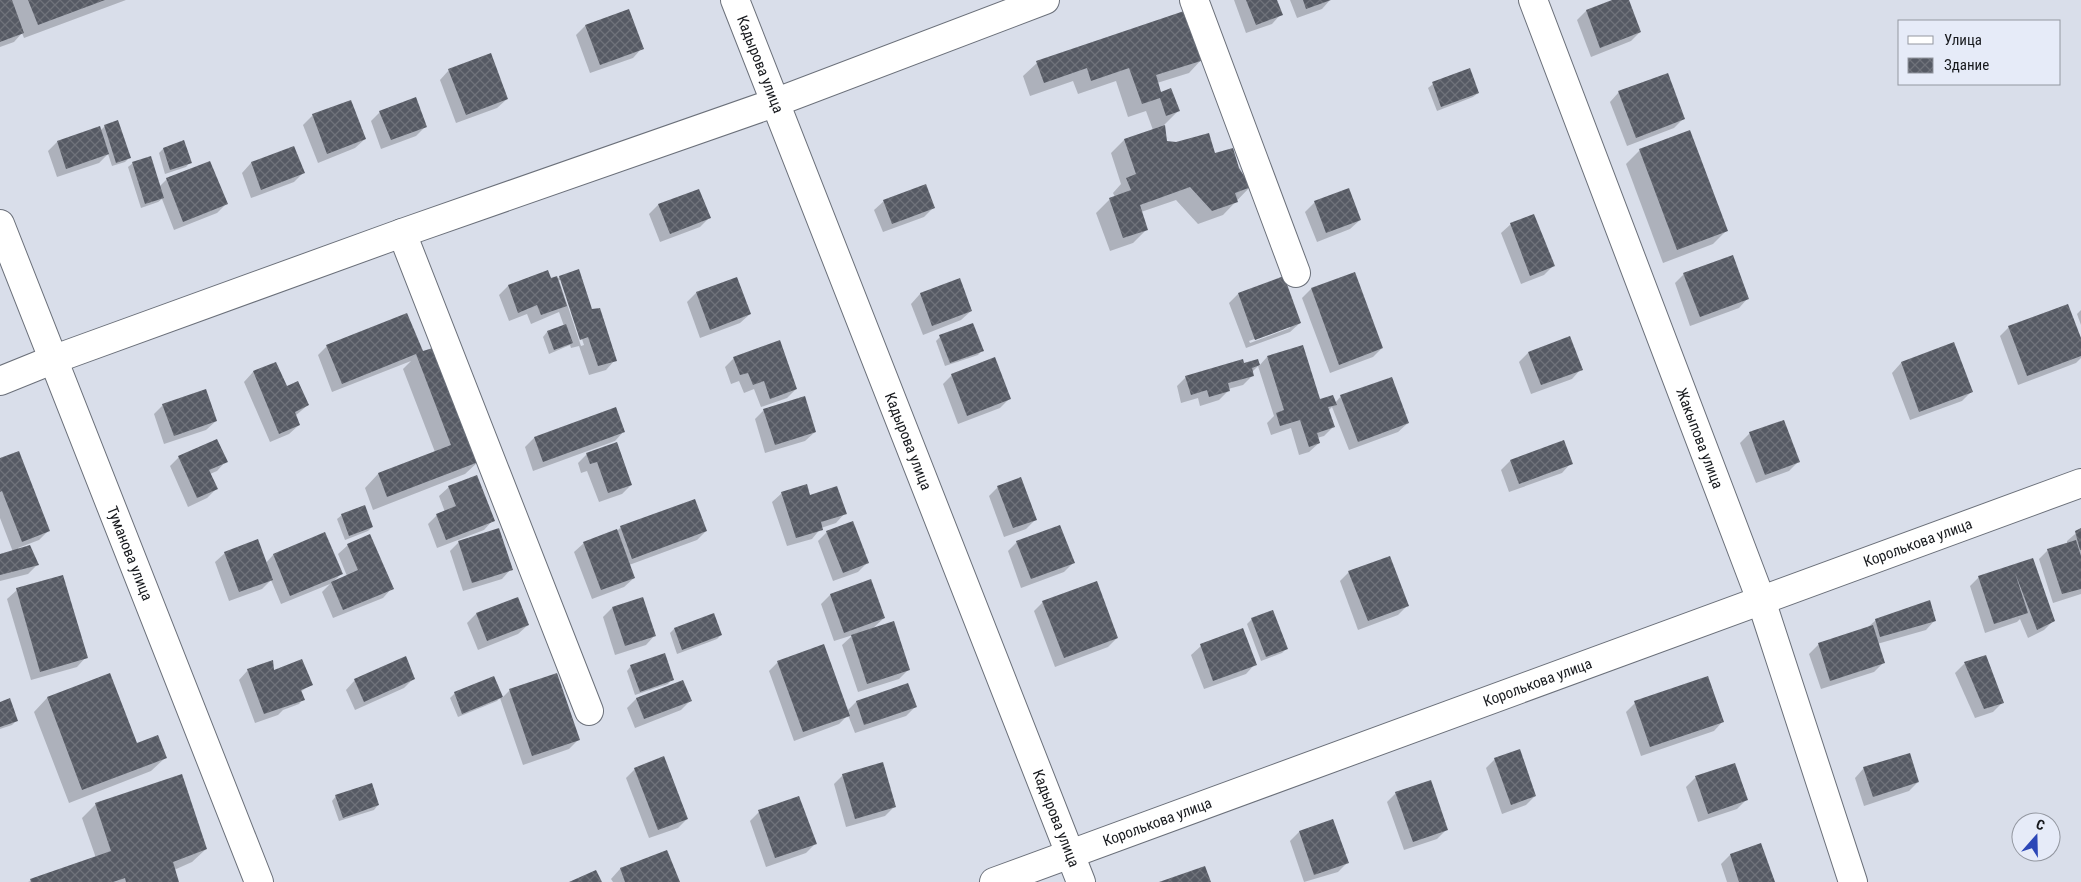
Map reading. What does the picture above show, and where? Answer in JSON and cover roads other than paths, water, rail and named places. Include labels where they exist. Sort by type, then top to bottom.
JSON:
[{"type":"street","name":"Кадырова улица","points":[[735,0],[1082,882]]},
{"type":"street","points":[[0,381],[52,360],[402,233],[774,103],[1045,0]]},
{"type":"street","points":[[1194,0],[1296,272]]},
{"type":"street","name":"Жакыпова улица","points":[[1533,0],[1761,600],[1853,882]]},
{"type":"street","name":"Туманова улица","points":[[0,224],[259,882]]},
{"type":"street","points":[[402,233],[589,711]]},
{"type":"street","name":"Королькова улица","points":[[994,882],[2081,483]]}]
